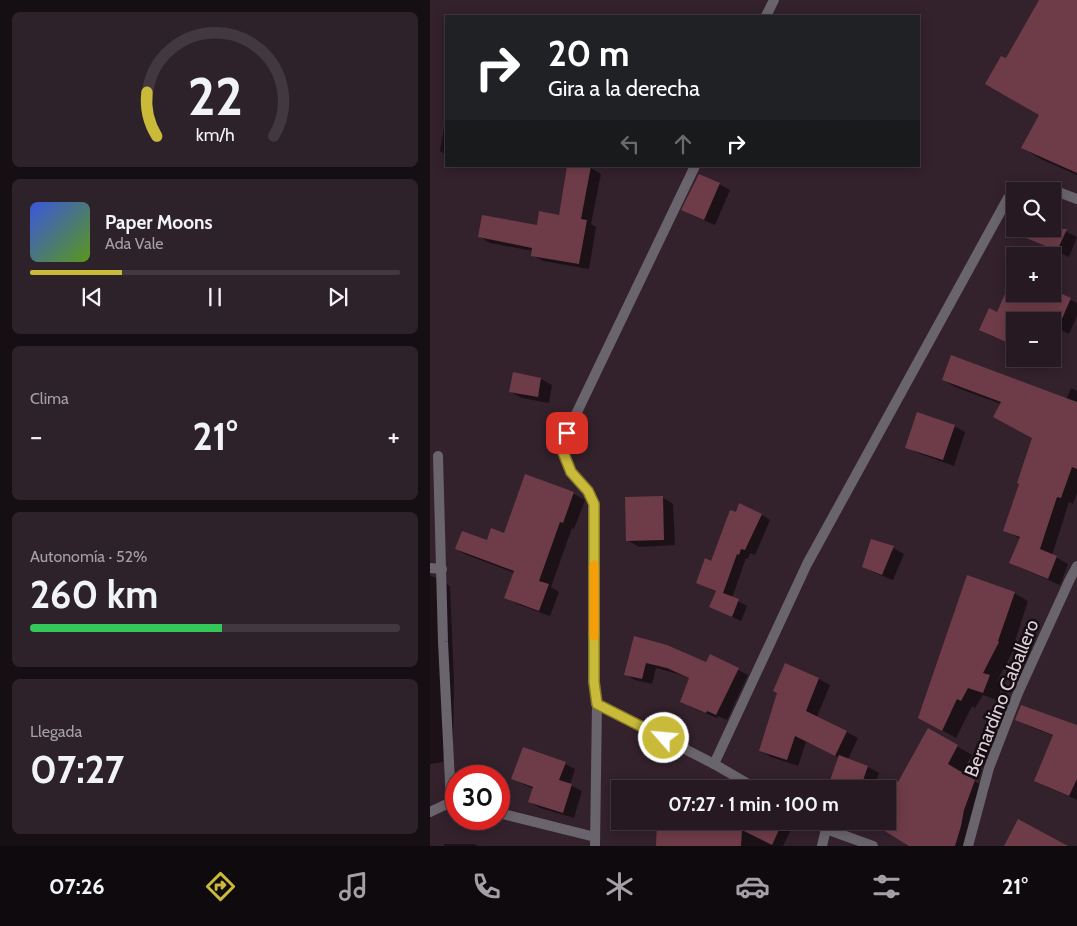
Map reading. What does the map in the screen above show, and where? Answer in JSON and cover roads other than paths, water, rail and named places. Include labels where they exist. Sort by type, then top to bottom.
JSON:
[{"type":"street","points":[[766,15],[774,0]]},
{"type":"street","points":[[510,816],[595,842],[597,704],[594,682],[594,504],[588,491],[571,472],[563,452],[567,433],[695,167]]},
{"type":"street","points":[[1061,193],[1077,199]]},
{"type":"street","points":[[714,764],[807,564],[1006,202]]},
{"type":"street","points":[[438,456],[442,569],[442,642],[451,765]]},
{"type":"street","name":"Bernardino Caballero","points":[[968,846],[989,768],[1022,684],[1077,566]]},
{"type":"street","points":[[430,568],[442,569]]},
{"type":"street","points":[[597,704],[742,780]]},
{"type":"street","points":[[430,812],[445,806]]},
{"type":"street","points":[[822,846],[826,830]]},
{"type":"street","points":[[829,830],[873,846]]}]
